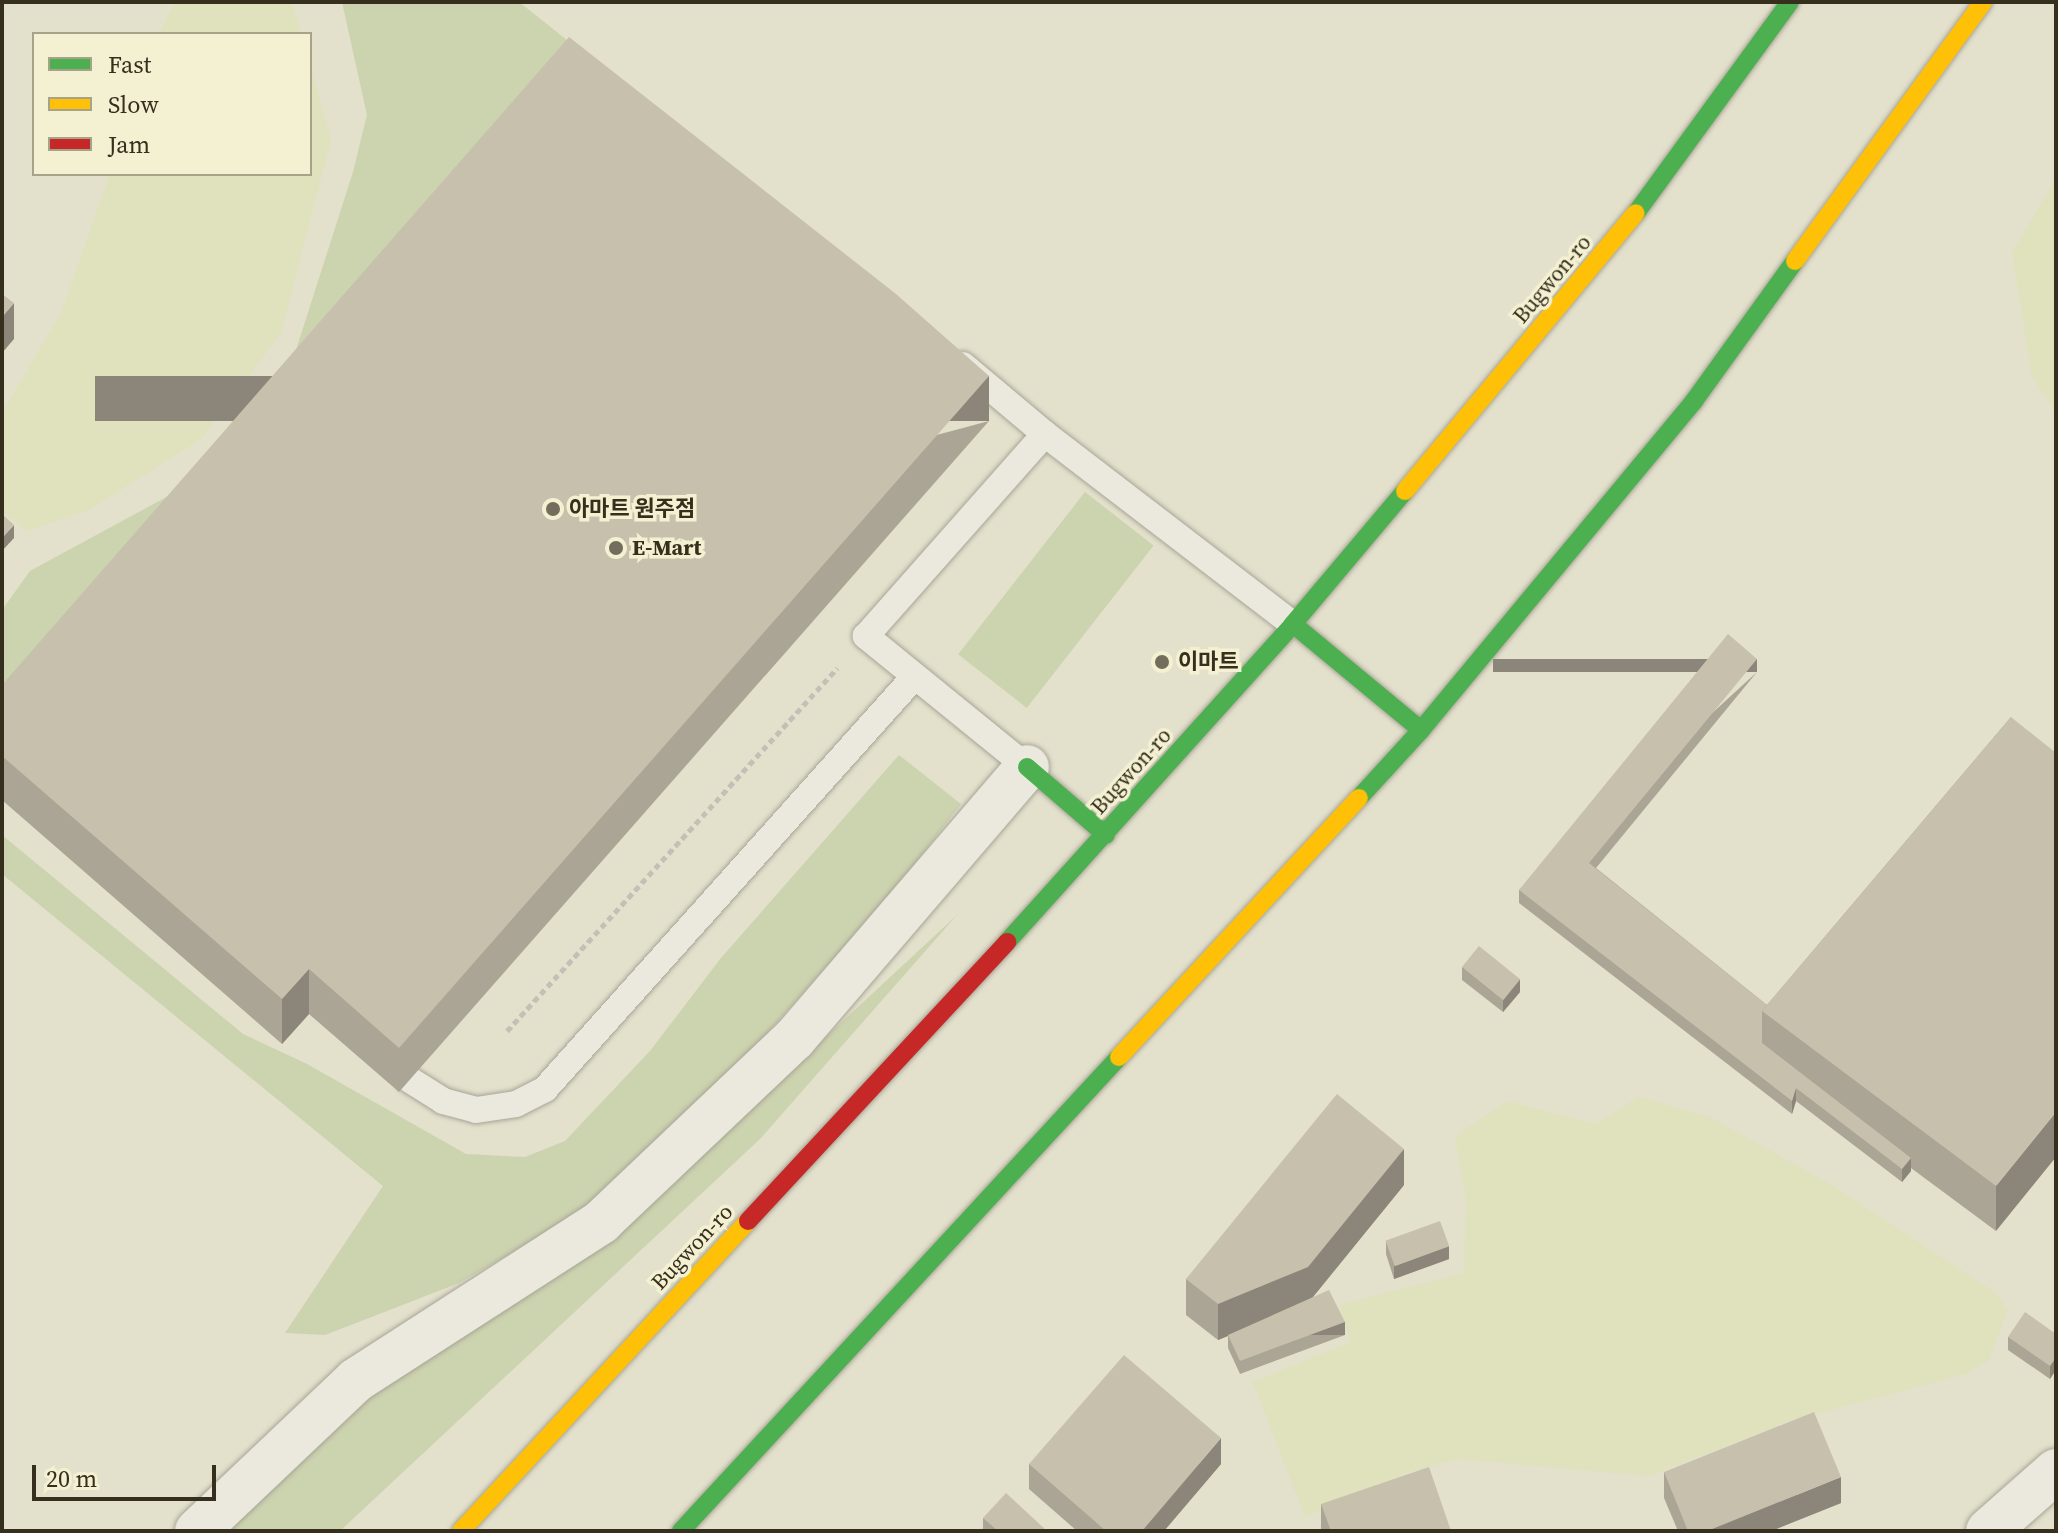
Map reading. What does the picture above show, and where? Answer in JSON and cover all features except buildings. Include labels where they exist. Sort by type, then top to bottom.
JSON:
[{"type":"street","name":"Bugwon-ro","points":[[461,1531],[1106,835],[1293,624],[1614,243],[1790,2]]},
{"type":"street","points":[[681,1531],[1421,730],[1694,401],[1983,2]]},
{"type":"street","points":[[1293,624],[1421,730]]},
{"type":"street","points":[[197,1531],[356,1380],[601,1222],[794,1039],[1027,767],[1106,835]]},
{"type":"street","points":[[1988,1531],[2056,1471]]},
{"type":"lane","points":[[940,346],[1045,434],[1293,624]]},
{"type":"lane","points":[[1027,767],[866,636],[1045,434]]},
{"type":"lane","points":[[410,1080],[443,1101],[476,1110],[516,1104],[545,1089],[915,676]]},
{"type":"path","points":[[507,1031],[866,636]]},
{"type":"green space","points":[[175,2],[292,2],[300,32],[160,32]]},
{"type":"green space","points":[[342,2],[519,2],[582,52],[208,473],[289,372],[353,172],[367,115]]},
{"type":"green space","points":[[312,73],[331,140],[281,333],[201,439],[89,510],[27,531],[2,511],[2,413],[62,311],[109,176],[312,176]]},
{"type":"green space","points":[[2056,178],[2056,413],[2032,376],[2012,253]]},
{"type":"green space","points":[[207,475],[2,706],[2,610],[30,571]]},
{"type":"green space","points":[[1085,492],[1154,546],[1027,708],[958,654]]},
{"type":"green space","points":[[899,755],[961,804],[897,887],[733,1072],[585,1210],[459,1283],[325,1335],[285,1333],[383,1186],[2,874],[2,835],[243,1034],[307,1064],[466,1154],[525,1157],[565,1141],[650,1051],[721,958]]},
{"type":"green space","points":[[957,915],[760,1139],[340,1531],[228,1531],[358,1405],[606,1241]]},
{"type":"green space","points":[[1639,1097],[1710,1117],[1832,1185],[1994,1292],[2008,1310],[1989,1360],[1966,1374],[1793,1420],[1649,1476],[1457,1459],[1407,1473],[1305,1517],[1253,1382],[1351,1342],[1339,1305],[1464,1273],[1466,1202],[1455,1137],[1507,1101],[1596,1124]]},
{"type":"traffic: fast","points":[[1636,213],[1790,2]]},
{"type":"traffic: fast","points":[[1359,798],[1421,730],[1694,401],[1795,261]]},
{"type":"traffic: fast","points":[[1007,942],[1293,624],[1405,491]]},
{"type":"traffic: fast","points":[[1293,624],[1421,730]]},
{"type":"traffic: fast","points":[[1027,767],[1106,835]]},
{"type":"traffic: fast","points":[[681,1531],[1119,1057]]},
{"type":"traffic: slow","points":[[1795,261],[1983,2]]},
{"type":"traffic: slow","points":[[1405,491],[1636,213]]},
{"type":"traffic: slow","points":[[1119,1057],[1359,798]]},
{"type":"traffic: slow","points":[[461,1531],[748,1221]]},
{"type":"traffic: jam","points":[[748,1221],[1007,942]]},
{"type":"place","name":"아마트 원주점","points":[[553,509]]},
{"type":"place","name":"E-Mart","points":[[616,548]]},
{"type":"place","name":"이마트","points":[[1162,662]]}]
